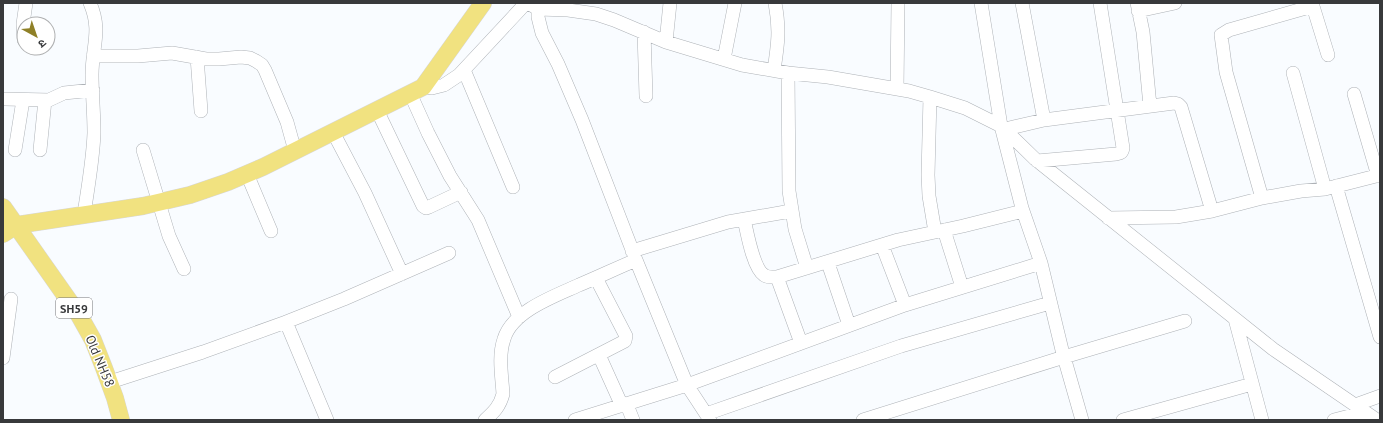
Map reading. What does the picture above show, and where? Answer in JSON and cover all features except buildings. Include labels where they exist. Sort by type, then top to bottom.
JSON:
[{"type":"main road","points":[[8,229],[84,214],[143,206],[190,195],[247,174],[295,152],[417,90],[483,3]]},
{"type":"main road","name":"Old NH58","points":[[3,207],[8,229],[69,321],[87,355],[97,377],[110,420]]},
{"type":"main road","name":"Old NH58","points":[[8,229],[79,315],[92,340],[110,382],[116,398],[121,420]]},
{"type":"street","points":[[24,16],[26,3]]},
{"type":"street","points":[[84,214],[94,140],[93,56],[96,37],[96,24],[90,3]]},
{"type":"street","points":[[666,42],[670,3]]},
{"type":"street","points":[[724,59],[735,3]]},
{"type":"street","points":[[774,3],[779,29],[779,40],[774,70]]},
{"type":"street","points":[[896,89],[898,3]]},
{"type":"street","points":[[981,3],[1003,128],[1022,211],[1040,263],[1082,420]]},
{"type":"street","points":[[1022,3],[1044,120]]},
{"type":"street","points":[[1036,161],[1121,153],[1123,148],[1118,110],[1100,3]]},
{"type":"street","points":[[1150,106],[1145,48],[1138,7],[1175,3]]},
{"type":"street","points":[[531,5],[596,14],[666,42],[742,65],[788,73],[828,77],[909,91],[965,108],[1003,128],[1036,161],[1273,349],[1377,420]]},
{"type":"street","points":[[520,317],[478,220],[450,176],[428,134],[417,90],[444,85],[459,75],[531,5]]},
{"type":"street","points":[[531,5],[538,17],[542,33],[558,64],[582,120],[634,255],[688,384],[708,417],[901,346],[1050,303]]},
{"type":"street","points":[[1262,198],[1226,72],[1221,35],[1229,30],[1313,5],[1328,55]]},
{"type":"street","points":[[644,32],[646,96]]},
{"type":"street","points":[[93,56],[138,56],[172,53],[219,59],[245,58],[256,61],[262,65],[287,122],[295,152]]},
{"type":"street","points":[[197,57],[200,110]]},
{"type":"street","points":[[464,70],[513,187]]},
{"type":"street","points":[[788,73],[789,191],[795,230],[807,268]]},
{"type":"street","points":[[1293,73],[1330,188],[1376,305],[1380,337]]},
{"type":"street","points":[[5,99],[45,100],[53,99],[64,93],[93,90]]},
{"type":"street","points":[[1108,218],[1176,217],[1212,211],[1262,198],[1301,191],[1330,188],[1379,175],[1354,94]]},
{"type":"street","points":[[930,97],[928,175],[929,196],[939,231],[962,287]]},
{"type":"street","points":[[15,150],[23,100]]},
{"type":"street","points":[[40,150],[45,100]]},
{"type":"street","points":[[1003,128],[1044,120],[1174,103],[1178,104],[1181,107],[1212,211]]},
{"type":"street","points":[[377,110],[423,206],[426,208],[461,192]]},
{"type":"street","points":[[333,132],[369,200],[402,274]]},
{"type":"street","points":[[143,150],[160,202],[169,236],[184,269]]},
{"type":"street","points":[[247,174],[271,231]]},
{"type":"street","points":[[485,420],[497,409],[503,394],[502,347],[507,331],[520,317],[537,305],[596,278],[634,255],[728,222],[792,211]]},
{"type":"street","points":[[744,219],[760,271],[769,277],[776,277],[828,263],[898,240],[1022,211]]},
{"type":"street","points":[[882,245],[905,305]]},
{"type":"street","points":[[110,382],[203,352],[286,322],[344,299],[448,254]]},
{"type":"street","points":[[828,263],[849,325]]},
{"type":"street","points":[[575,420],[688,384],[905,305],[1040,263]]},
{"type":"street","points":[[776,277],[801,343]]},
{"type":"street","points":[[555,377],[624,343],[626,339],[626,336],[596,278]]},
{"type":"street","points":[[3,358],[11,299]]},
{"type":"street","points":[[1235,319],[1262,420]]},
{"type":"street","points":[[863,420],[1185,321]]},
{"type":"street","points":[[286,322],[327,420]]},
{"type":"street","points":[[598,356],[633,420]]},
{"type":"street","points":[[1123,420],[1252,384]]},
{"type":"street","points":[[1334,420],[1360,409],[1380,396]]}]
